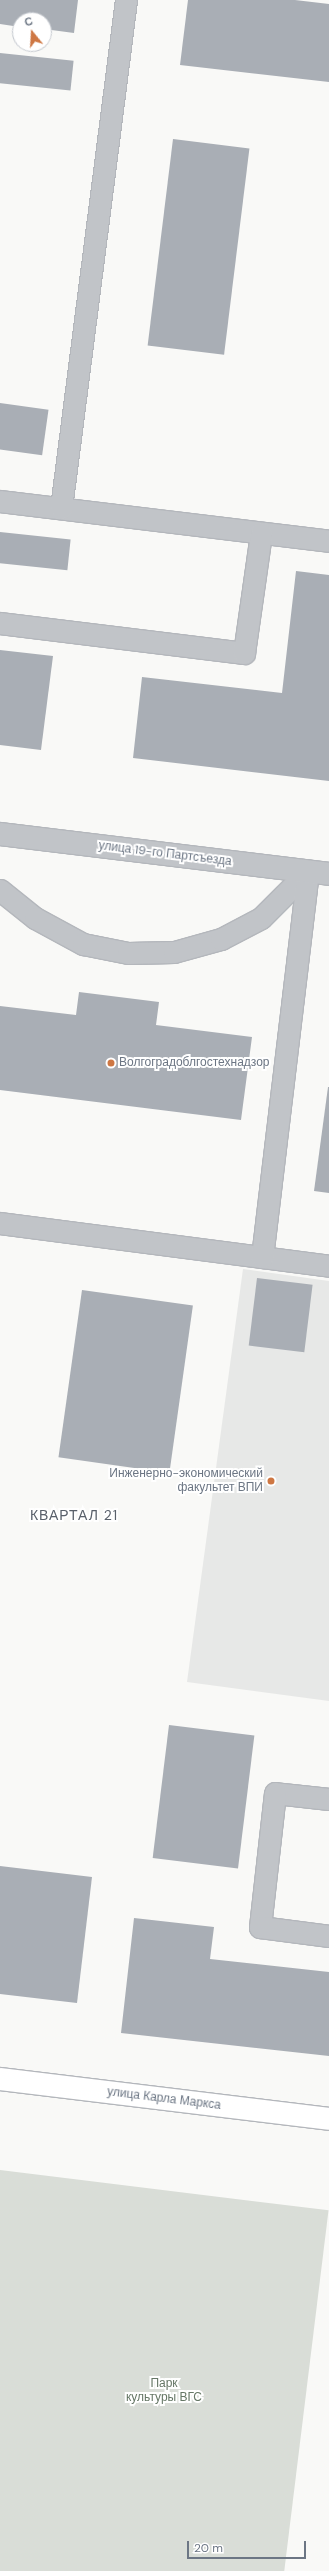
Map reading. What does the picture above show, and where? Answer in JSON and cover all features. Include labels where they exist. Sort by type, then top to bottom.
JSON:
[{"type":"street","name":"улица 19-го Партсъезда","points":[[0,834],[329,874]]},
{"type":"street","name":"улица Карла Маркса","points":[[0,2079],[329,2119]]},
{"type":"lane","points":[[61,508],[126,0]]},
{"type":"lane","points":[[0,501],[329,541]]},
{"type":"lane","points":[[0,623],[244,653],[261,533]]},
{"type":"lane","points":[[0,890],[35,918],[83,944],[128,953],[174,952],[221,939],[261,918],[308,871]]},
{"type":"lane","points":[[262,1257],[308,871]]},
{"type":"lane","points":[[0,1223],[329,1266]]},
{"type":"lane","points":[[329,1799],[276,1793],[260,1927],[329,1936]]},
{"type":"shaded area","name":"Инженерно-экономический факультет ВПИ","points":[[243,1269],[329,1281],[329,1701],[187,1682]]},
{"type":"green space","name":"Парк культуры ВГС","points":[[0,2170],[329,2210],[284,2571],[0,2571]]},
{"type":"building","points":[[0,0],[78,0],[74,33],[52,30],[52,12],[12,12],[12,26],[0,24]]},
{"type":"building","points":[[188,0],[295,0],[329,4],[329,82],[180,65]]},
{"type":"building","points":[[0,53],[74,61],[70,91],[0,83]]},
{"type":"building","points":[[173,139],[249,148],[224,355],[148,345]]},
{"type":"building","points":[[0,403],[49,410],[42,455],[0,449]]},
{"type":"building","points":[[0,532],[71,539],[67,570],[0,563]]},
{"type":"building","points":[[296,571],[329,575],[329,781],[133,758],[142,677],[282,693]]},
{"type":"building","points":[[0,650],[53,656],[41,750],[0,745]]},
{"type":"building","points":[[79,992],[159,1002],[156,1025],[252,1037],[241,1120],[0,1090],[0,1006],[76,1015]]},
{"type":"building","points":[[329,1087],[329,1193],[314,1191]]},
{"type":"building","points":[[257,1278],[313,1285],[304,1352],[249,1345]]},
{"type":"building","points":[[82,1290],[193,1306],[169,1473],[58,1457]]},
{"type":"building","points":[[169,1725],[254,1735],[238,1868],[153,1858]]},
{"type":"building","points":[[0,1866],[92,1877],[77,2003],[0,1994]]},
{"type":"building","points":[[134,1918],[214,1927],[210,1959],[329,1972],[329,2056],[121,2033]]},
{"type":"place","name":"Волгоградоблгостехнадзор","points":[[111,1063]]},
{"type":"place","name":"Инженерно-экономический факультет ВПИ","points":[[271,1481]]},
{"type":"district","name":"КВАРТАЛ 21","points":[[74,1515]]}]
